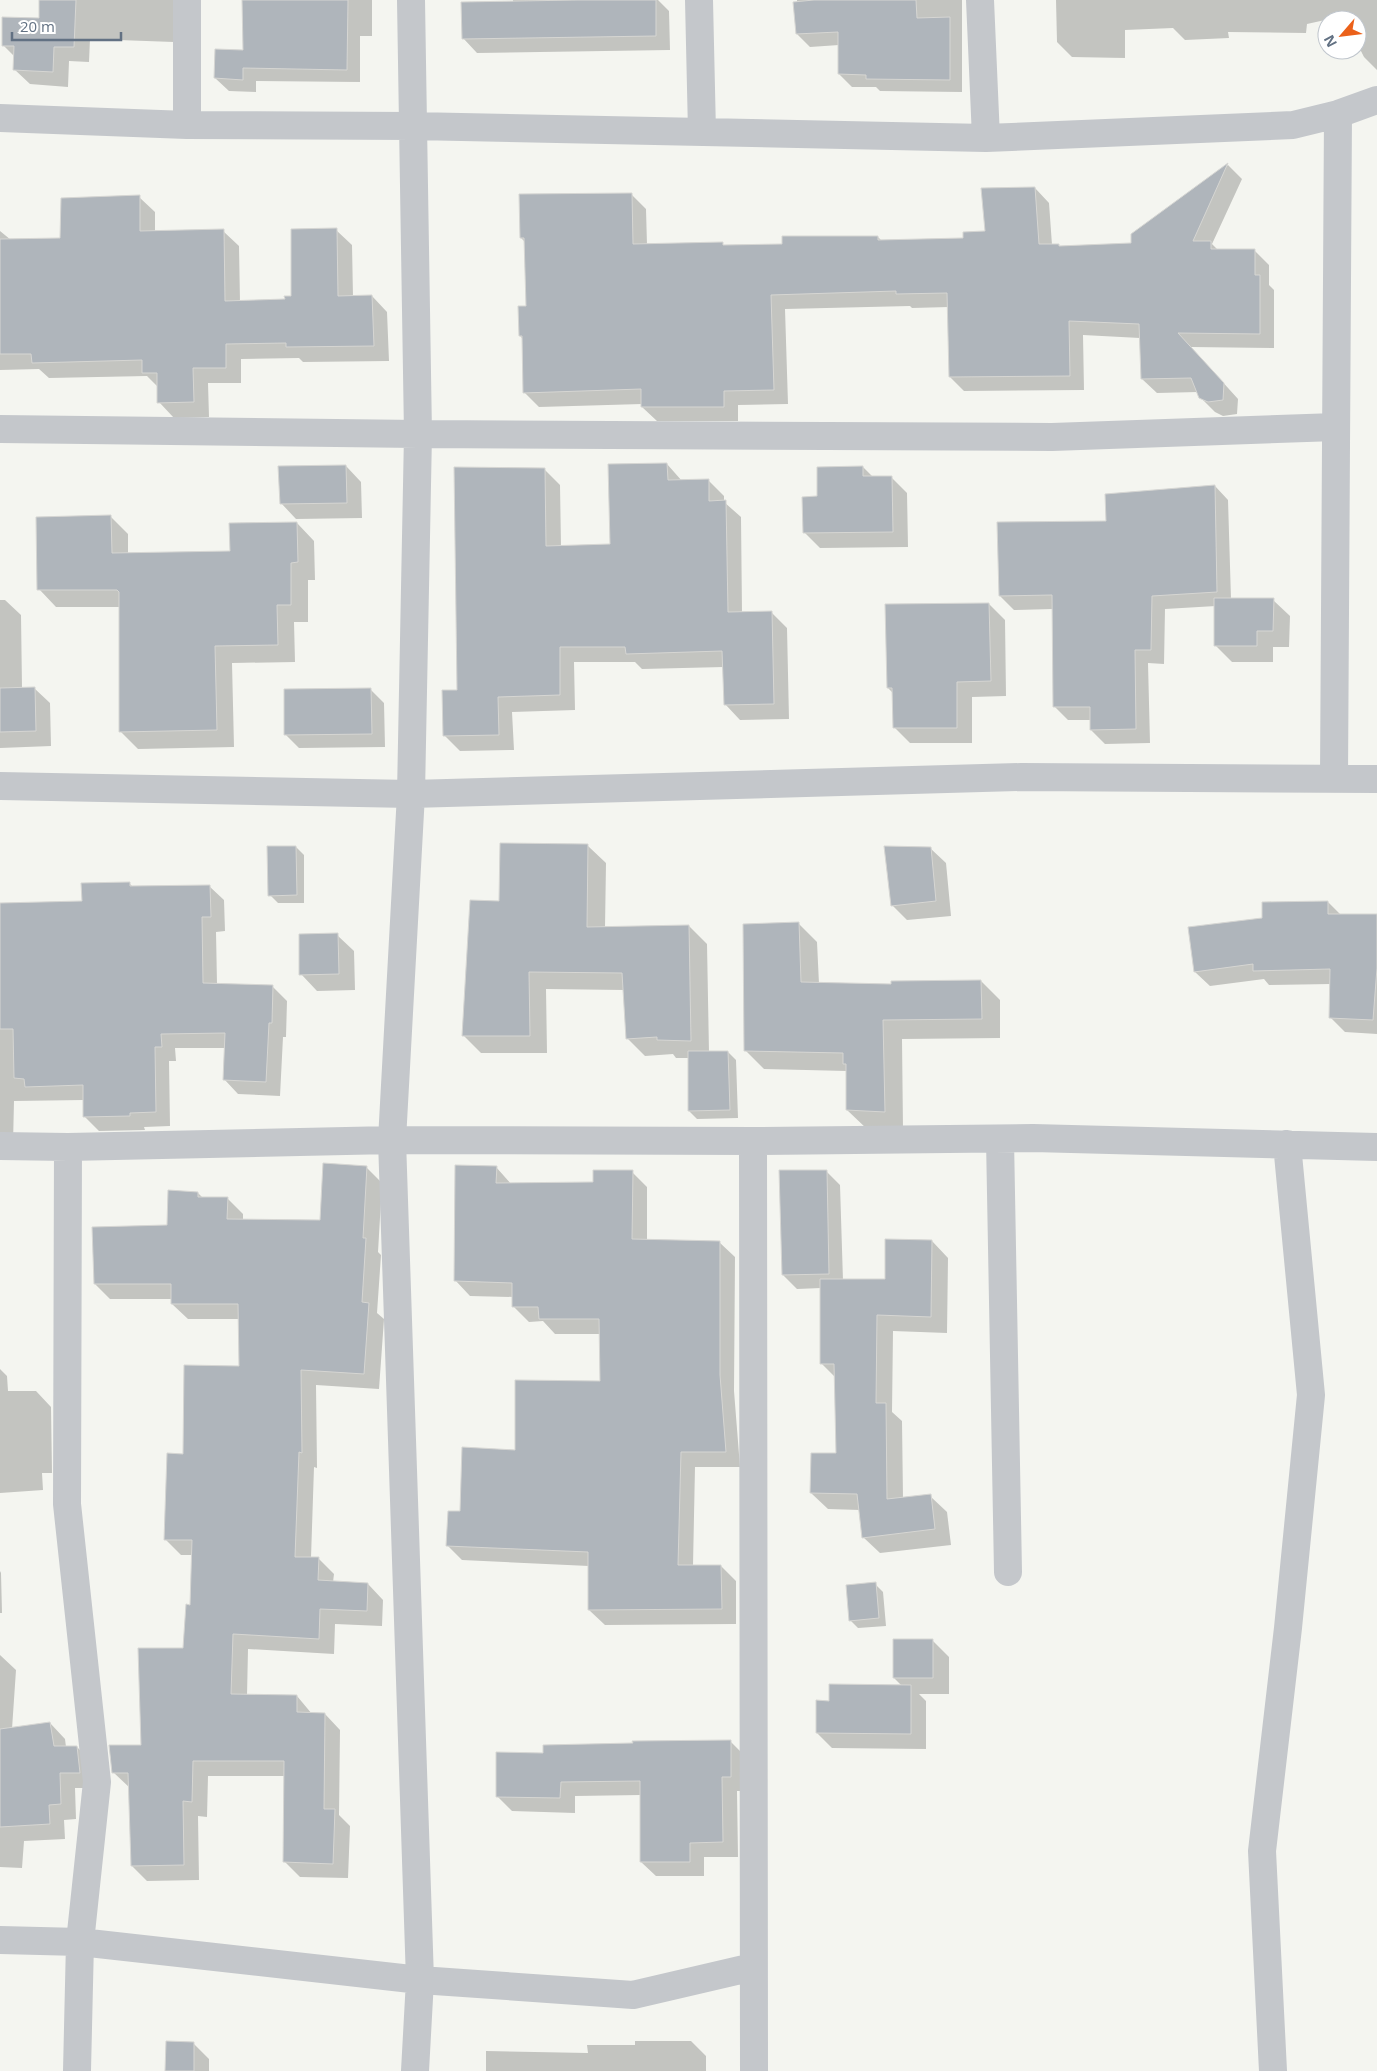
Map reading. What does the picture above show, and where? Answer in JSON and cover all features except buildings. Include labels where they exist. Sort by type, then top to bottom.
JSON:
[{"type":"street","points":[[187,0],[187,125]]},
{"type":"street","points":[[411,0],[418,434],[411,794],[392,1140],[420,1980],[415,2071]]},
{"type":"street","points":[[699,0],[702,132]]},
{"type":"street","points":[[980,0],[986,138]]},
{"type":"street","points":[[0,118],[187,125],[413,126],[986,138],[1294,125],[1338,114],[1377,100]]},
{"type":"street","points":[[1334,778],[1338,114]]},
{"type":"street","points":[[0,429],[418,434],[1052,437],[1336,427]]},
{"type":"street","points":[[0,786],[411,794],[1021,777],[1377,779]]},
{"type":"street","points":[[1000,1139],[1008,1572]]},
{"type":"street","points":[[0,1146],[68,1147],[392,1140],[753,1141],[1000,1139],[1377,1147]]},
{"type":"street","points":[[753,1141],[754,2071]]},
{"type":"street","points":[[1273,2071],[1262,1851],[1288,1628],[1310,1395],[1287,1144]]},
{"type":"street","points":[[68,1147],[67,1504],[97,1782],[80,1942],[77,2071]]},
{"type":"street","points":[[0,1940],[80,1942],[420,1980],[633,1995],[753,1967]]}]
